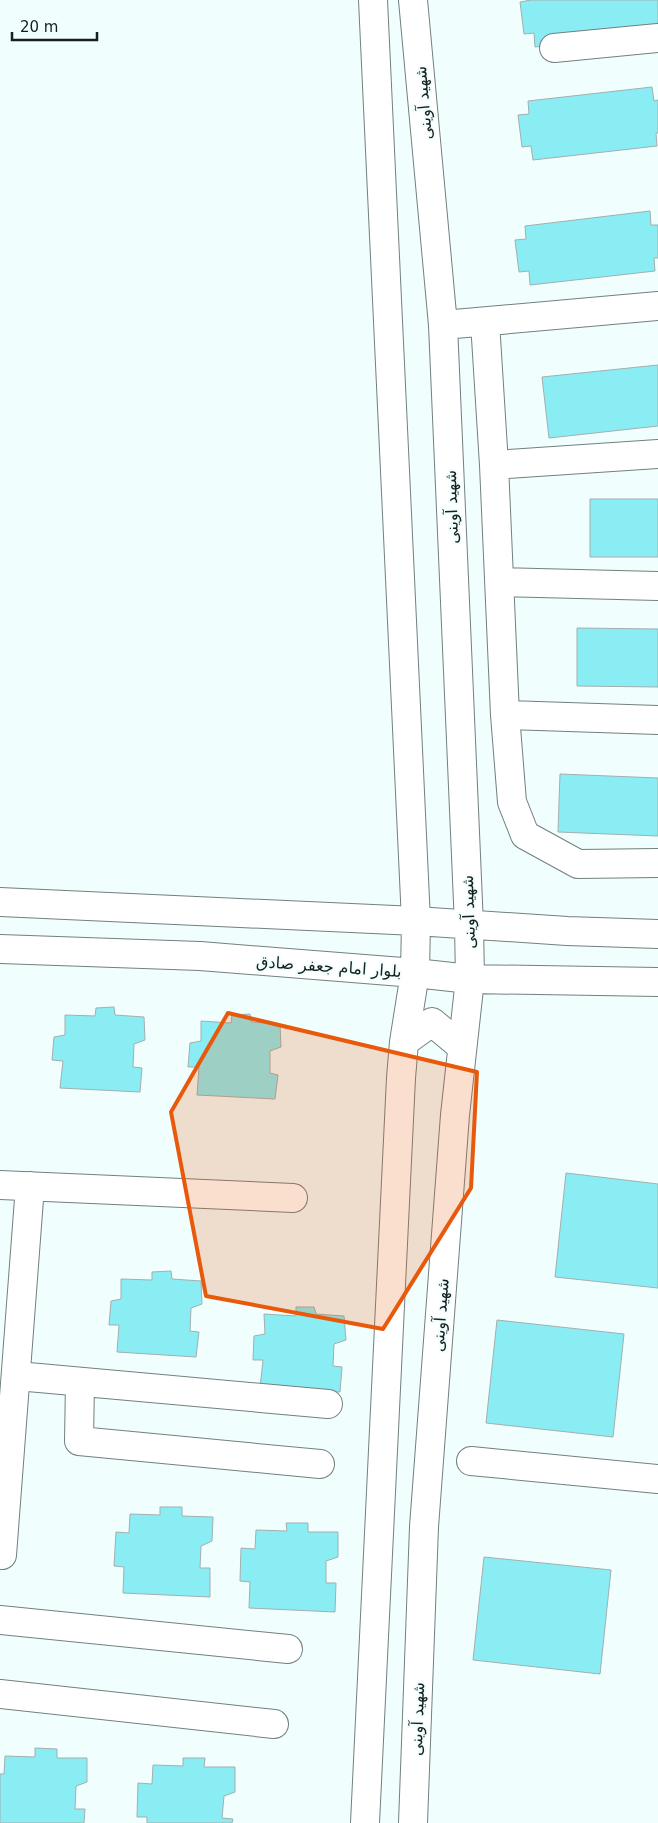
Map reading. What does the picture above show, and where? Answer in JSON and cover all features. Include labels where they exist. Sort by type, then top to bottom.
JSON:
[{"type":"street","points":[[365,1823],[404,1042],[415,973],[416,921],[373,0]]},
{"type":"street","name":"شهید آوینی","points":[[413,0],[444,325],[470,979],[455,1115],[424,1527],[413,1823]]},
{"type":"street","points":[[554,48],[658,38]]},
{"type":"street","points":[[444,325],[658,306]]},
{"type":"street","points":[[485,322],[500,582],[505,715],[512,802],[525,835],[578,864],[658,864]]},
{"type":"street","points":[[494,465],[658,454]]},
{"type":"street","points":[[500,582],[658,586]]},
{"type":"street","points":[[505,715],[658,720]]},
{"type":"street","points":[[0,902],[658,934]]},
{"type":"street","name":"بلوار امام جعفر صادق","points":[[0,949],[200,956],[470,979],[658,982]]},
{"type":"street","points":[[404,1042],[432,1022],[462,1046]]},
{"type":"street","points":[[0,1185],[293,1198]]},
{"type":"street","points":[[2,1555],[6,1402],[17,1376],[30,1186]]},
{"type":"street","points":[[17,1376],[328,1404]]},
{"type":"street","points":[[80,1382],[79,1441],[320,1464]]},
{"type":"street","points":[[471,1461],[658,1479]]},
{"type":"street","points":[[0,1620],[288,1650]]},
{"type":"street","points":[[0,1694],[274,1724]]},
{"type":"highlighted area","points":[[228,1013],[477,1072],[471,1188],[383,1329],[206,1296],[171,1112]]},
{"type":"building","points":[[531,0],[658,0],[658,33],[535,47],[534,33],[524,34],[520,2]]},
{"type":"building","points":[[652,87],[654,101],[658,100],[657,146],[533,160],[531,146],[522,147],[518,115],[529,114],[528,101]]},
{"type":"building","points":[[650,211],[651,225],[658,225],[658,258],[654,258],[655,271],[530,285],[529,271],[519,272],[515,240],[526,239],[525,226]]},
{"type":"building","points":[[658,365],[658,426],[549,438],[542,377]]},
{"type":"building","points":[[590,499],[658,499],[658,557],[590,557]]},
{"type":"building","points":[[577,628],[658,629],[658,687],[577,686]]},
{"type":"building","points":[[560,774],[658,778],[658,836],[558,832]]},
{"type":"building","points":[[114,1007],[115,1015],[144,1017],[145,1040],[134,1044],[133,1067],[142,1068],[140,1092],[60,1088],[63,1061],[52,1060],[54,1037],[65,1035],[65,1015],[95,1016],[96,1008]]},
{"type":"building","points":[[250,1014],[252,1022],[280,1024],[281,1047],[270,1051],[270,1073],[278,1075],[275,1099],[197,1095],[199,1067],[188,1067],[190,1043],[201,1041],[201,1021],[231,1023],[232,1015]]},
{"type":"building","points":[[566,1173],[658,1184],[658,1288],[555,1277]]},
{"type":"building","points":[[171,1271],[172,1279],[201,1281],[202,1304],[191,1308],[190,1331],[199,1332],[196,1357],[117,1352],[119,1325],[109,1325],[111,1301],[121,1299],[121,1279],[152,1280],[152,1272]]},
{"type":"building","points":[[296,1307],[314,1307],[316,1314],[344,1316],[346,1340],[334,1344],[333,1366],[342,1367],[340,1392],[260,1388],[263,1360],[253,1360],[254,1336],[265,1334],[264,1314],[296,1316]]},
{"type":"building","points":[[497,1320],[624,1334],[613,1437],[486,1423]]},
{"type":"building","points":[[160,1507],[182,1507],[182,1516],[213,1517],[212,1541],[201,1546],[200,1568],[210,1568],[210,1597],[123,1593],[124,1567],[114,1566],[116,1532],[129,1533],[130,1514],[160,1515]]},
{"type":"building","points":[[286,1523],[308,1523],[308,1532],[338,1532],[338,1557],[326,1561],[326,1583],[336,1583],[335,1612],[249,1608],[250,1582],[240,1581],[241,1548],[255,1549],[256,1530],[287,1531]]},
{"type":"building","points":[[484,1557],[611,1570],[600,1674],[473,1660]]},
{"type":"building","points":[[35,1748],[57,1749],[57,1758],[87,1758],[87,1782],[76,1786],[75,1809],[85,1809],[84,1823],[0,1823],[0,1774],[4,1774],[5,1756],[35,1757]]},
{"type":"building","points":[[183,1758],[205,1758],[204,1767],[235,1767],[235,1792],[224,1796],[222,1818],[233,1819],[232,1823],[147,1823],[147,1817],[137,1817],[138,1783],[152,1784],[153,1765],[183,1766]]}]
